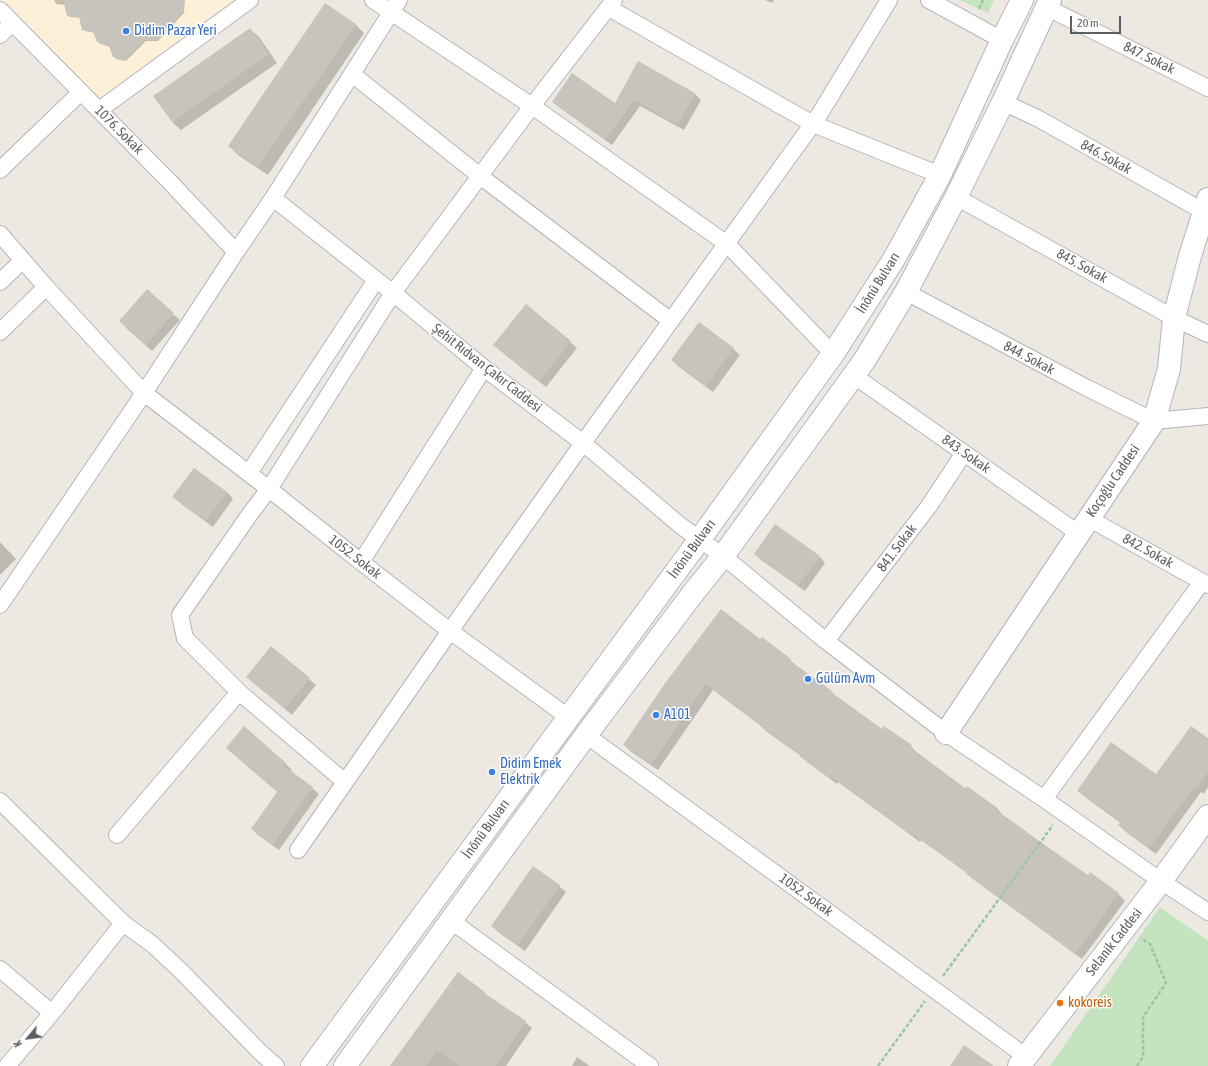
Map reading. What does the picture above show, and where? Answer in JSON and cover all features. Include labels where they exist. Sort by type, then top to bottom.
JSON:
[{"type":"main road","name":"İnönü Bulvarı","points":[[312,1066],[700,538],[833,354],[894,259],[940,175],[1022,0]]},
{"type":"main road","name":"İnönü Bulvarı","points":[[344,1066],[586,735],[689,598],[724,556],[864,361],[906,292],[956,197],[1003,102],[1048,4]]},
{"type":"main road","name":"Koçoğlu Caddesi","points":[[946,733],[1154,421],[1168,369],[1174,318],[1190,256],[1207,208]]},
{"type":"main road","name":"Selanik Caddesi","points":[[1022,1061],[1161,881],[1208,816]]},
{"type":"street","points":[[100,110],[250,0]]},
{"type":"street","points":[[373,0],[395,6],[532,106],[727,244],[833,354]]},
{"type":"street","points":[[298,850],[450,630],[813,124],[889,0]]},
{"type":"street","points":[[929,0],[1002,40]]},
{"type":"street","points":[[345,782],[239,692],[185,638],[180,615],[269,489],[393,293],[532,106],[612,4],[813,124],[940,175]]},
{"type":"street","name":"847. Sokak","points":[[1048,4],[1208,88]]},
{"type":"street","points":[[0,606],[236,252],[274,198],[395,6]]},
{"type":"street","name":"1076. Sokak","points":[[0,10],[100,110],[236,252]]},
{"type":"street","points":[[0,35],[12,23]]},
{"type":"street","points":[[352,74],[480,176],[671,321]]},
{"type":"street","points":[[0,170],[81,92]]},
{"type":"street","name":"846. Sokak","points":[[1003,102],[1039,119],[1207,208]]},
{"type":"street","name":"845. Sokak","points":[[956,197],[1174,318],[1208,334]]},
{"type":"street","name":"Şehit Rıdvan Çakır Caddesi","points":[[274,198],[484,368],[583,443],[681,526],[724,556],[826,641],[946,733],[1208,912]]},
{"type":"street","name":"1052. Sokak","points":[[0,234],[46,287],[144,392],[361,562],[568,717]]},
{"type":"street","points":[[0,282],[23,260]]},
{"type":"street","points":[[249,474],[376,280]]},
{"type":"street","points":[[0,332],[46,287]]},
{"type":"street","name":"844. Sokak","points":[[906,292],[1154,421]]},
{"type":"street","points":[[361,562],[484,368]]},
{"type":"street","name":"843. Sokak","points":[[853,375],[964,453],[1083,526]]},
{"type":"street","points":[[1154,421],[1208,416]]},
{"type":"street","name":"841. Sokak","points":[[826,641],[929,506],[964,453]]},
{"type":"street","name":"842. Sokak","points":[[1083,526],[1205,583]]},
{"type":"street","points":[[1044,799],[1205,583]]},
{"type":"street","points":[[116,835],[239,692]]},
{"type":"street","name":"1052. Sokak","points":[[586,735],[1022,1061]]},
{"type":"street","points":[[0,801],[123,923],[152,944],[181,971],[260,1052],[276,1066]]},
{"type":"street","points":[[450,920],[650,1066]]},
{"type":"street","points":[[7,1066],[52,1013],[123,923]]},
{"type":"street","points":[[0,969],[52,1013]]},
{"type":"path","points":[[991,911],[1062,811]]},
{"type":"path","points":[[1126,927],[1150,944],[1166,983],[1143,1017],[1142,1057],[1137,1066]]},
{"type":"shaded area","points":[[0,0],[250,0],[99,110],[0,10]]},
{"type":"green space","points":[[960,0],[994,0],[988,13]]},
{"type":"green space","points":[[1160,907],[1208,941],[1208,1066],[1050,1066]]},
{"type":"building","name":"Didim Pazar Yeri","points":[[63,0],[184,0],[183,11],[156,40],[144,40],[124,60],[113,57],[109,46],[97,42],[93,32],[82,30],[79,17],[67,16]]},
{"type":"building","points":[[325,3],[356,24],[258,167],[228,146]]},
{"type":"building","points":[[250,28],[269,54],[172,122],[153,96]]},
{"type":"building","points":[[638,61],[695,93],[678,125],[634,100],[605,140],[552,102],[572,73],[615,103]]},
{"type":"building","points":[[147,289],[174,313],[145,345],[119,321]]},
{"type":"building","points":[[526,304],[571,341],[539,382],[493,345]]},
{"type":"building","points":[[699,322],[734,348],[706,386],[671,360]]},
{"type":"building","points":[[194,468],[227,492],[206,521],[172,497]]},
{"type":"building","points":[[775,524],[820,556],[798,586],[754,554]]},
{"type":"building","points":[[721,609],[760,639],[762,637],[791,659],[790,661],[882,729],[884,726],[912,745],[910,747],[965,788],[967,786],[996,807],[995,809],[1049,848],[1088,875],[1090,872],[1119,893],[1075,954],[965,873],[966,872],[799,756],[801,755],[760,726],[706,684],[651,764],[623,745],[666,682]]},
{"type":"building","points":[[271,646],[310,678],[285,709],[246,677]]},
{"type":"building","points":[[244,726],[286,763],[284,766],[313,787],[272,845],[251,829],[277,792],[226,748]]},
{"type":"building","points":[[1191,726],[1208,738],[1208,772],[1197,788],[1195,786],[1149,848],[1118,825],[1121,821],[1077,791],[1111,742],[1156,774]]},
{"type":"building","points":[[533,866],[560,885],[518,945],[491,926]]},
{"type":"building","points":[[458,972],[485,992],[484,993],[526,1021],[495,1066],[460,1066],[437,1050],[426,1066],[390,1066]]},
{"type":"building","points":[[964,1045],[994,1066],[950,1066]]},
{"type":"place","name":"Didim Pazar Yeri","points":[[126,31]]},
{"type":"place","name":"Gülüm Avm","points":[[808,679]]},
{"type":"place","name":"A101","points":[[656,715]]},
{"type":"place","name":"Didim Emek Elektrik","points":[[492,772]]},
{"type":"place","name":"kokoreis","points":[[1060,1003]]}]
